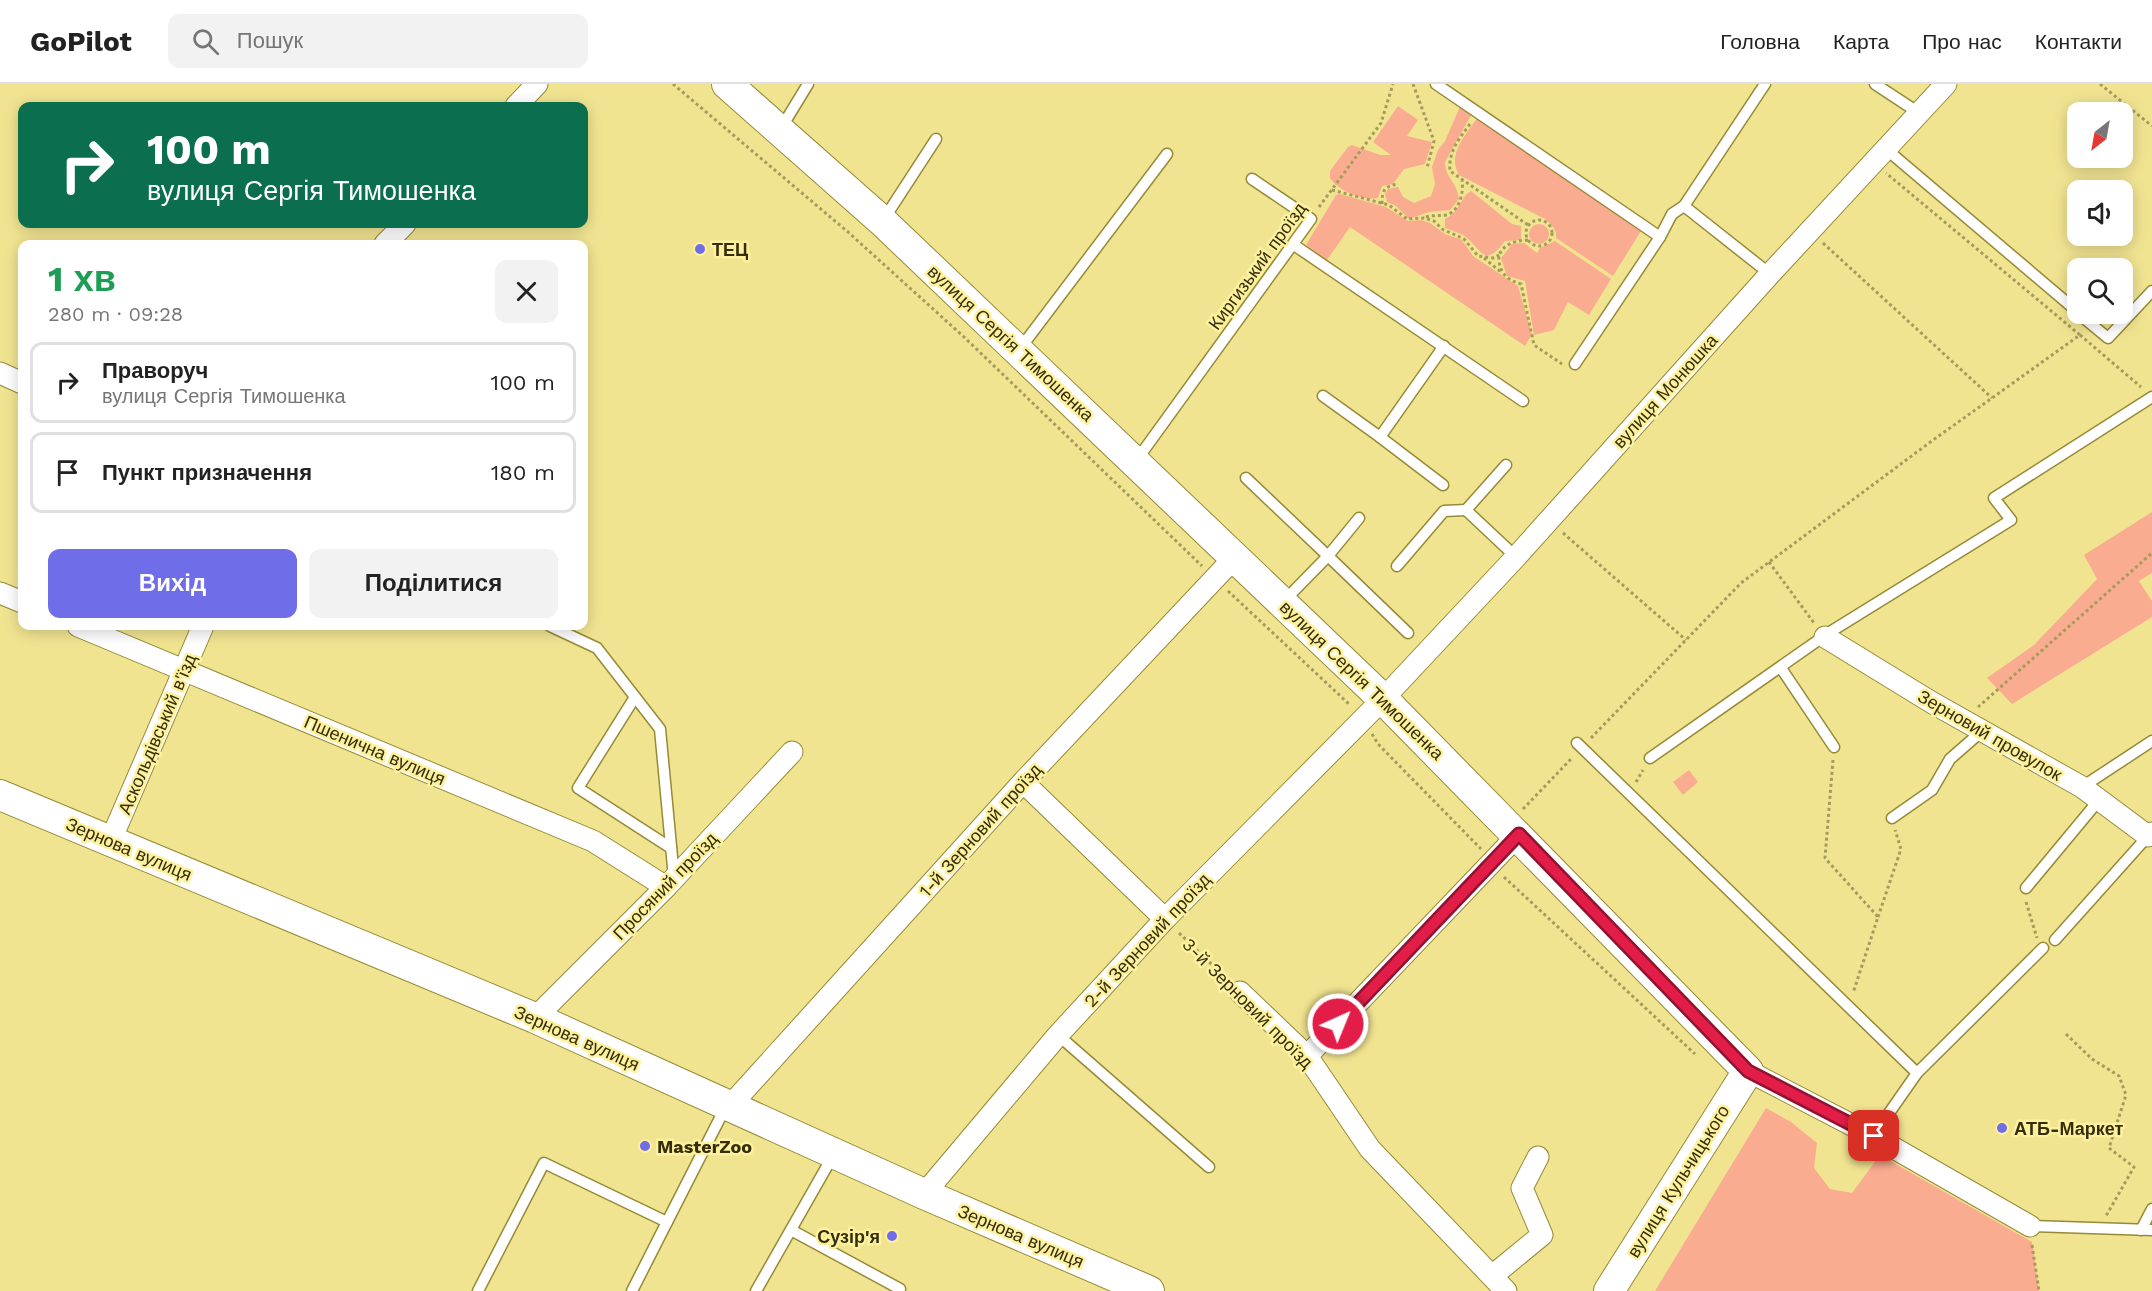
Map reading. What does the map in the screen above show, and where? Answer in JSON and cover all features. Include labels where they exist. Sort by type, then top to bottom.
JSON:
[{"type":"street","points":[[520,102],[537,84]]},
{"type":"street","name":"вулиця Сергія Тимошенка","points":[[727,84],[882,221],[1383,699],[1520,823],[1748,1071],[1874,1136],[2030,1226]]},
{"type":"street","name":"вулиця Монюшка","points":[[1383,699],[1516,557],[1770,274],[1946,84]]},
{"type":"street","points":[[389,240],[401,228]]},
{"type":"street","points":[[0,373],[18,381]]},
{"type":"street","name":"1-й Зерновий проїзд","points":[[729,1107],[1023,782],[1235,557]]},
{"type":"street","points":[[0,593],[18,600]]},
{"type":"street","name":"Пшенична вулиця","points":[[88,630],[593,841],[670,882]]},
{"type":"street","name":"Аскольдівський в'їзд","points":[[110,842],[201,630]]},
{"type":"street","name":"Зерновий провулок","points":[[1825,637],[2082,787],[2150,834]]},
{"type":"street","name":"2-й Зерновий проїзд","points":[[924,1194],[1058,1035],[1164,919],[1383,699]]},
{"type":"street","name":"Просяний проїзд","points":[[535,1018],[670,882],[792,752]]},
{"type":"street","points":[[1023,782],[1164,919]]},
{"type":"street","name":"Зернова вулиця","points":[[0,795],[535,1018],[834,1154],[1149,1291]]},
{"type":"street","points":[[1306,1056],[1520,823]]},
{"type":"street","name":"3-й Зерновий проїзд","points":[[1240,992],[1306,1056],[1370,1149],[1499,1283]]},
{"type":"street","name":"вулиця Кульчицького","points":[[1609,1291],[1748,1071]]},
{"type":"street","points":[[1499,1283],[1542,1235],[1521,1188],[1538,1157]]},
{"type":"lane","points":[[780,130],[808,84]]},
{"type":"lane","points":[[1436,84],[1660,237]]},
{"type":"lane","points":[[1575,364],[1660,237],[1672,214],[1683,206],[1765,84]]},
{"type":"lane","points":[[1875,84],[1919,113]]},
{"type":"lane","points":[[882,221],[936,139]]},
{"type":"lane","points":[[1018,351],[1167,154]]},
{"type":"lane","points":[[1880,156],[2067,304]]},
{"type":"lane","points":[[1252,179],[1311,219]]},
{"type":"lane","points":[[1683,206],[1770,274]]},
{"type":"lane","name":"Киргизький проїзд","points":[[1136,461],[1311,219]]},
{"type":"lane","points":[[1294,245],[1523,400]]},
{"type":"lane","points":[[2133,311],[2152,291]]},
{"type":"lane","points":[[2091,324],[2108,338],[2121,324]]},
{"type":"lane","points":[[1380,437],[1444,346]]},
{"type":"lane","points":[[1323,396],[1443,485]]},
{"type":"lane","points":[[1650,758],[1825,637],[2011,520],[1994,498],[2152,397]]},
{"type":"lane","points":[[1397,566],[1444,511],[1466,510],[1506,465]]},
{"type":"lane","points":[[1246,478],[1408,633]]},
{"type":"lane","points":[[1466,510],[1516,557]]},
{"type":"lane","points":[[1283,602],[1328,556],[1359,518]]},
{"type":"lane","points":[[559,630],[597,648],[660,729],[671,848],[670,882]]},
{"type":"lane","points":[[1780,668],[1834,747]]},
{"type":"lane","points":[[635,697],[578,788],[671,848]]},
{"type":"lane","points":[[1892,818],[1932,790],[1973,725]]},
{"type":"lane","points":[[2082,787],[2152,741]]},
{"type":"lane","points":[[1580,745],[1917,1073]]},
{"type":"lane","points":[[2026,888],[2099,800]]},
{"type":"lane","points":[[2055,940],[2150,834]]},
{"type":"lane","points":[[1874,1136],[1917,1073],[2043,948]]},
{"type":"lane","points":[[1058,1035],[1209,1167]]},
{"type":"lane","points":[[632,1291],[720,1118],[729,1107]]},
{"type":"lane","points":[[756,1291],[834,1154]]},
{"type":"lane","points":[[478,1291],[544,1163],[667,1222]]},
{"type":"lane","points":[[2030,1226],[2146,1230],[2152,1209]]},
{"type":"lane","points":[[791,1230],[900,1289]]},
{"type":"path","name":"Киргизький проїзд","points":[[1311,219],[1381,123],[1393,84]]},
{"type":"path","points":[[1413,84],[1434,141],[1427,168]]},
{"type":"path","points":[[2100,84],[2152,126]]},
{"type":"path","points":[[1477,112],[1454,148],[1449,162],[1450,171],[1462,181],[1506,207],[1528,225]]},
{"type":"path","points":[[1880,156],[2080,335],[2143,388]]},
{"type":"path","points":[[1332,190],[1395,208],[1407,219],[1423,218],[1449,214],[1458,203],[1463,188],[1462,181]]},
{"type":"path","points":[[1382,204],[1383,190],[1387,186],[1398,184]]},
{"type":"path","points":[[1442,229],[1441,221],[1445,215]]},
{"type":"path","points":[[1423,218],[1434,221],[1442,229],[1459,235],[1505,276],[1521,284],[1534,345],[1571,370],[1575,364]]},
{"type":"path","points":[[1541,220],[1549,224],[1553,232],[1551,241],[1544,246],[1535,246],[1528,240],[1525,233],[1528,225],[1541,220]]},
{"type":"path","points":[[1810,231],[1992,398]]},
{"type":"path","points":[[1505,276],[1499,267],[1499,255],[1509,243],[1528,240]]},
{"type":"path","points":[[1482,257],[1499,255]]},
{"type":"path","points":[[1520,823],[1580,745],[1741,583],[2080,335]]},
{"type":"path","points":[[1558,529],[1686,639]]},
{"type":"path","points":[[1973,725],[2152,553]]},
{"type":"path","points":[[1769,562],[1825,637]]},
{"type":"path","points":[[1834,747],[1825,858],[1878,917]]},
{"type":"path","points":[[1630,794],[1650,758]]},
{"type":"path","points":[[1849,1006],[1900,849],[1892,818]]},
{"type":"path","points":[[2026,888],[2025,903],[2034,933],[2043,948]]},
{"type":"path","name":"3-й Зерновий проїзд","points":[[1164,919],[1240,992]]},
{"type":"path","points":[[2066,1034],[2092,1059],[2119,1076],[2126,1095],[2109,1148],[2134,1167],[2098,1228]]},
{"type":"path","points":[[2030,1226],[2039,1291]]},
{"type":"shaded area","points":[[1462,102],[1474,110],[1445,162],[1459,199],[1450,210],[1429,212],[1409,219],[1396,206],[1387,202],[1385,194],[1388,189],[1398,187],[1403,197],[1414,203],[1431,196],[1435,184],[1432,167]]},
{"type":"shaded area","points":[[1398,106],[1418,120],[1407,136],[1432,142],[1425,164],[1404,169],[1393,184],[1382,186],[1378,198],[1365,198],[1339,187],[1330,178],[1330,171],[1348,147],[1352,145],[1380,155],[1391,155],[1373,142]]},
{"type":"shaded area","points":[[1480,114],[1644,226],[1613,276],[1556,238],[1555,230],[1545,219],[1459,175],[1455,159],[1457,151]]},
{"type":"shaded area","points":[[1471,191],[1512,224],[1521,226],[1521,240],[1505,241],[1498,250],[1487,255],[1463,235],[1445,228],[1445,219],[1454,212]]},
{"type":"shaded area","points":[[1340,194],[1386,207],[1408,221],[1421,220],[1430,223],[1445,234],[1462,240],[1473,256],[1518,286],[1532,334],[1525,346],[1350,227],[1327,260],[1306,245],[1336,195]]},
{"type":"shaded area","points":[[1539,224],[1546,227],[1549,234],[1546,241],[1539,244],[1532,241],[1529,234],[1532,227]]},
{"type":"shaded area","points":[[1555,241],[1611,279],[1589,315],[1568,302],[1554,330],[1534,335],[1525,281],[1507,276],[1501,258],[1512,244],[1524,243],[1537,253],[1540,248]]},
{"type":"shaded area","points":[[2152,512],[2152,573],[2139,581],[2152,601],[2152,617],[2012,704],[1987,678],[2034,645],[2097,579],[2084,555]]},
{"type":"shaded area","points":[[1689,770],[1698,782],[1683,795],[1673,782]]},
{"type":"shaded area","points":[[1766,1108],[1791,1122],[1817,1143],[1814,1168],[1830,1189],[1852,1193],[1880,1155],[2032,1242],[2039,1291],[1655,1291]]},
{"type":"place","name":"ТЕЦ","points":[[700,249]]},
{"type":"place","name":"АТБ-Маркет","points":[[2002,1128]]},
{"type":"place","name":"MasterZoo","points":[[645,1146]]},
{"type":"place","name":"Сузір'я","points":[[892,1236]]},
{"type":"route","points":[[1338,1024],[1519,834],[1748,1071],[1874,1136]]}]
